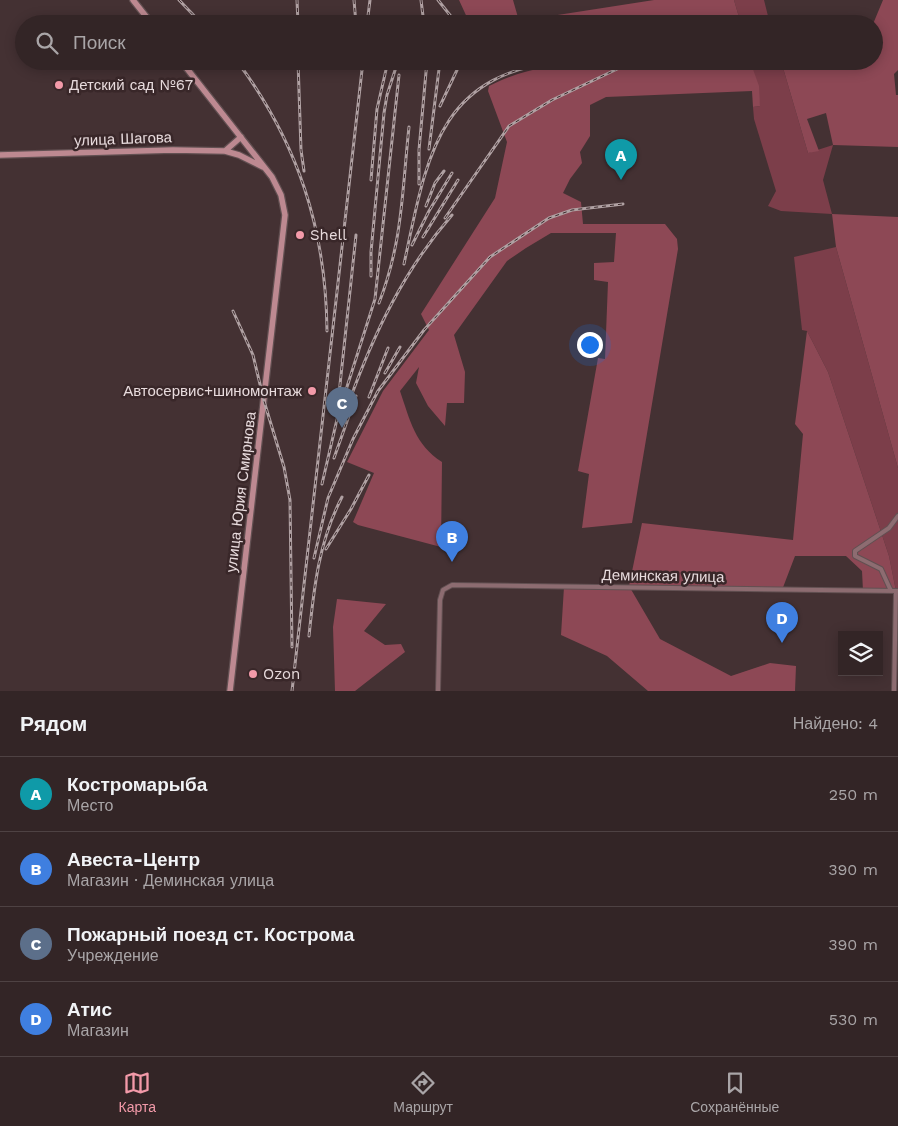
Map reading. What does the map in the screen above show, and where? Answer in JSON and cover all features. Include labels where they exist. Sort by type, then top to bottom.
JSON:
[{"type":"main road","points":[[132,0],[144,15]]},
{"type":"main road","name":"улица Юрия Смирнова","points":[[188,70],[265,168],[281,195],[285,225],[230,691]]},
{"type":"main road","points":[[225,151],[241,137]]},
{"type":"main road","name":"улица Шагова","points":[[0,155],[174,150],[225,151],[239,155],[265,168]]},
{"type":"street","points":[[894,691],[895,591],[881,570],[859,559],[855,556],[855,551],[889,528],[898,516]]},
{"type":"street","name":"Деминская улица","points":[[438,691],[440,600],[443,590],[452,585],[895,591]]},
{"type":"shaded area","points":[[459,0],[513,0],[517,15],[466,15]]},
{"type":"shaded area","points":[[654,0],[734,0],[738,15],[558,15]]},
{"type":"shaded area","points":[[734,0],[764,0],[768,15],[738,15]]},
{"type":"shaded area","points":[[883,0],[898,0],[898,70],[894,74],[896,95],[898,95],[898,147],[833,145],[826,113],[807,119],[819,151],[808,153],[784,70],[883,70],[883,15],[877,15]]},
{"type":"shaded area","points":[[534,70],[753,70],[759,86],[760,106],[753,107],[752,91],[606,97],[590,105],[590,136],[580,152],[582,163],[570,179],[563,193],[581,202],[583,224],[665,224],[677,239],[678,249],[632,523],[582,528],[589,474],[578,471],[598,358],[605,359],[608,282],[594,280],[594,263],[614,262],[616,233],[551,233],[507,261],[454,335],[465,372],[464,403],[447,403],[445,426],[428,406],[416,383],[419,367],[400,391],[419,440],[425,448],[442,462],[441,547],[358,525],[353,522],[374,473],[347,462],[383,391],[429,330],[421,314],[495,198],[507,142],[488,91],[489,86],[513,75]]},
{"type":"shaded area","points":[[752,70],[784,70],[808,153],[833,145],[823,180],[832,214],[781,211],[768,206],[776,191],[754,119],[753,107],[760,106]]},
{"type":"shaded area","points":[[832,214],[898,217],[898,468],[836,247]]},
{"type":"shaded area","points":[[836,247],[898,468],[898,591],[896,591],[889,556],[828,372],[807,331],[802,330],[794,257]]},
{"type":"shaded area","points":[[807,331],[828,372],[889,556],[896,591],[863,591],[862,571],[846,556],[795,556],[782,590],[629,586],[642,523],[793,540],[803,434],[795,424]]},
{"type":"shaded area","points":[[629,586],[660,639],[731,676],[770,663],[796,666],[795,691],[648,691],[607,656],[561,635],[564,587]]},
{"type":"shaded area","points":[[337,599],[386,604],[364,631],[385,645],[401,644],[405,652],[355,691],[335,691],[333,627]]},
{"type":"railway","points":[[179,0],[193,15]]},
{"type":"railway","points":[[297,0],[298,15]]},
{"type":"railway","points":[[354,0],[355,15]]},
{"type":"railway","points":[[368,15],[370,0]]},
{"type":"railway","points":[[421,0],[423,15]]},
{"type":"railway","points":[[438,0],[450,15]]},
{"type":"railway","points":[[243,70],[277,123],[304,188],[314,222],[321,257],[327,331]]},
{"type":"railway","points":[[298,70],[301,150],[304,171]]},
{"type":"railway","points":[[292,691],[362,70]]},
{"type":"railway","points":[[371,180],[377,109],[386,70]]},
{"type":"railway","points":[[371,276],[371,252],[384,113],[387,95],[395,70]]},
{"type":"railway","points":[[419,184],[419,150],[426,70]]},
{"type":"railway","points":[[429,149],[439,70]]},
{"type":"railway","points":[[440,106],[457,70]]},
{"type":"railway","points":[[404,264],[421,189],[431,156],[445,126],[464,102],[490,82],[518,70]]},
{"type":"railway","points":[[445,218],[509,126],[552,100],[615,70]]},
{"type":"railway","points":[[322,484],[338,415],[375,299],[399,75]]},
{"type":"railway","points":[[379,303],[387,280],[397,237],[409,127]]},
{"type":"railway","points":[[426,206],[435,183],[444,171]]},
{"type":"railway","points":[[412,245],[429,211],[452,173]]},
{"type":"railway","points":[[423,237],[458,180]]},
{"type":"railway","points":[[314,558],[328,498],[353,439],[378,391],[424,330],[490,257],[549,218],[572,210],[623,204]]},
{"type":"railway","points":[[349,402],[369,351],[392,303],[419,258],[452,215]]},
{"type":"railway","points":[[339,394],[356,235]]},
{"type":"railway","points":[[233,311],[253,355],[264,401],[284,467],[290,500],[292,647]]},
{"type":"railway","points":[[385,373],[400,347]]},
{"type":"railway","points":[[369,397],[388,348]]},
{"type":"railway","points":[[334,458],[356,396]]},
{"type":"railway","points":[[326,549],[351,509],[369,475]]},
{"type":"railway","points":[[309,636],[313,600],[323,547],[342,497]]},
{"type":"place","name":"Детский сад №67","points":[[59,85]]},
{"type":"place","name":"Костромарыба","points":[[621,180]]},
{"type":"place","name":"Shell","points":[[300,235]]},
{"type":"place","name":"Автосервис+шиномонтаж","points":[[312,391]]},
{"type":"place","name":"Пожарный поезд ст. Кострома","points":[[342,428]]},
{"type":"place","name":"Авеста-Центр","points":[[452,562]]},
{"type":"place","name":"Атис","points":[[782,643]]},
{"type":"place","name":"Ozon","points":[[253,674]]}]
